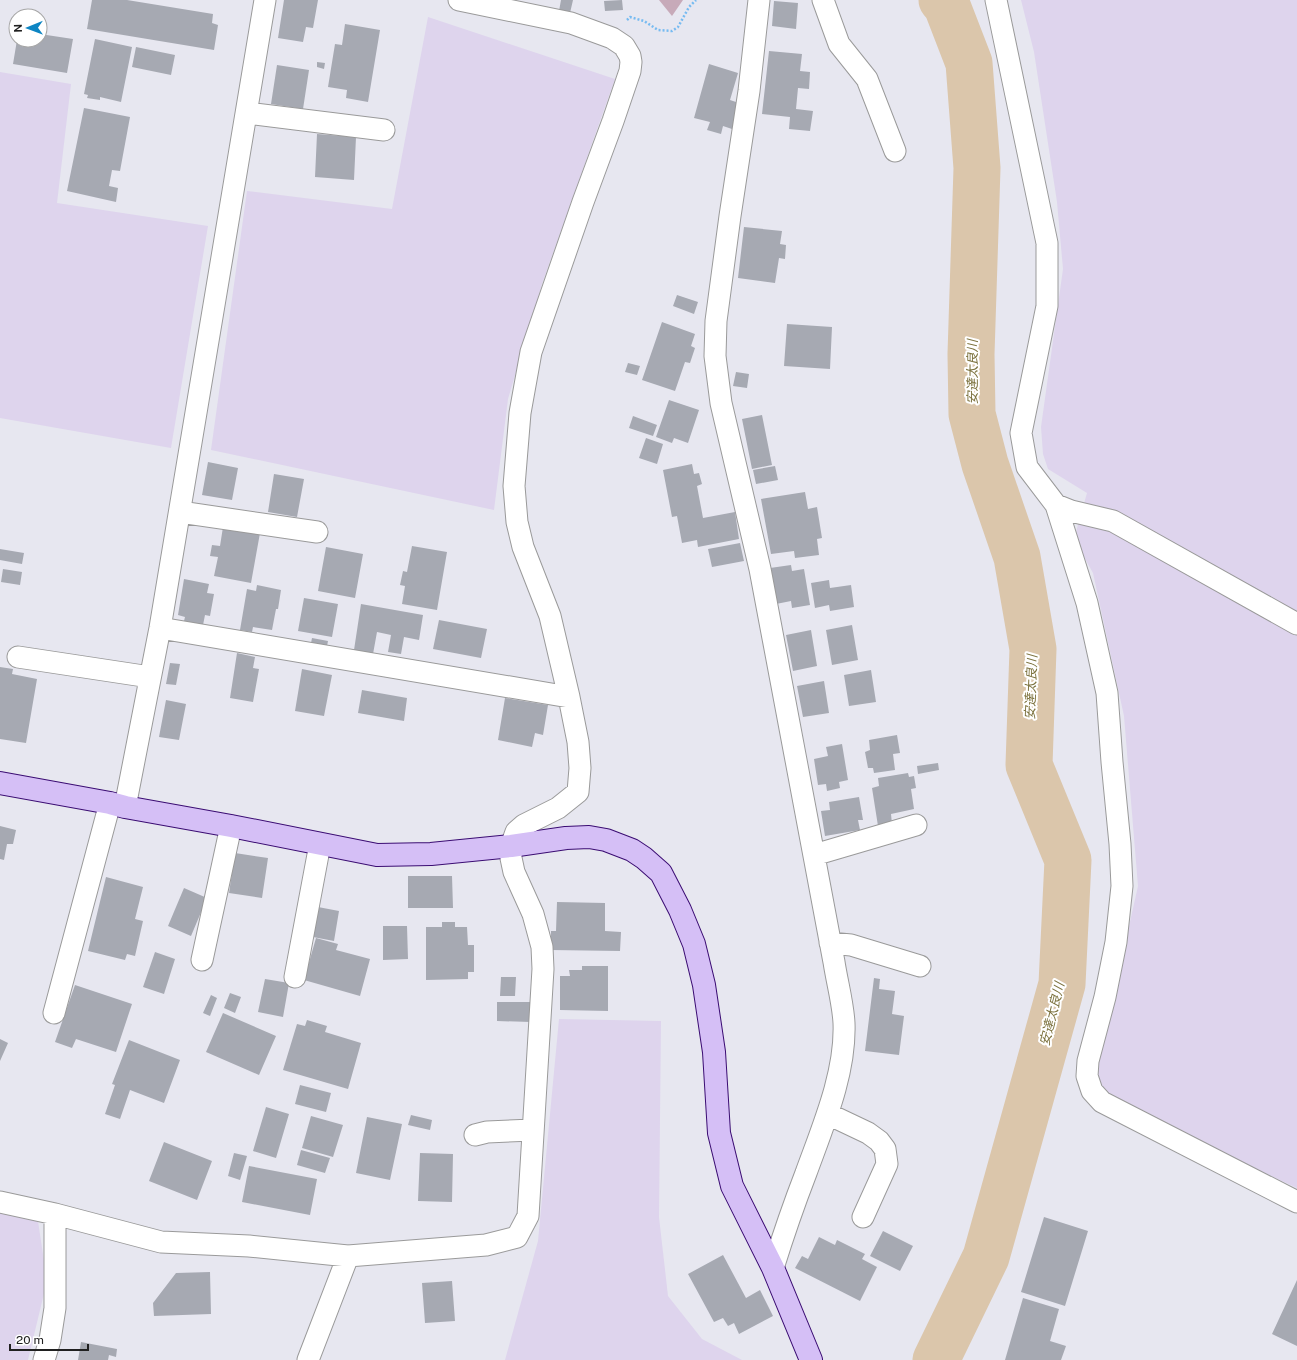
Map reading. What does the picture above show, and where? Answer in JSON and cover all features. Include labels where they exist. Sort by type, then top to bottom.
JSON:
[{"type":"street","points":[[54,1013],[118,805],[150,677],[180,512],[265,0]]},
{"type":"street","points":[[0,1202],[55,1214],[161,1242],[249,1246],[348,1256],[486,1245],[517,1237],[528,1216],[542,999],[542,947],[533,914],[514,872],[511,858],[511,846],[516,832],[524,825],[558,808],[578,792],[580,768],[578,742],[550,616],[523,547],[517,522],[514,486],[520,413],[531,352],[613,121],[630,71],[631,62],[630,56],[624,46],[612,38],[571,23],[459,0]]},
{"type":"street","points":[[759,0],[749,91],[716,321],[715,356],[721,402],[760,569],[844,1022],[843,1046],[828,1114],[789,1217],[773,1268]]},
{"type":"street","points":[[823,0],[839,44],[867,79],[895,151]]},
{"type":"street","points":[[996,0],[1047,243],[1047,306],[1021,433],[1027,467],[1056,505],[1087,603],[1107,693],[1120,844],[1122,886],[1116,942],[1105,997],[1088,1061],[1087,1076],[1092,1091],[1102,1102],[1297,1202]]},
{"type":"street","points":[[247,113],[384,130]]},
{"type":"street","points":[[1056,505],[1071,511],[1113,521],[1297,624]]},
{"type":"street","points":[[180,512],[317,532]]},
{"type":"street","points":[[160,628],[569,697]]},
{"type":"street","points":[[18,657],[150,677]]},
{"type":"street","points":[[0,783],[377,855],[431,854],[511,846],[566,838],[589,837],[606,840],[644,858],[661,873],[680,910],[694,944],[704,985],[714,1052],[719,1133],[732,1186],[773,1268],[811,1360]]},
{"type":"street","points":[[814,855],[916,825]]},
{"type":"street","points":[[202,960],[231,826]]},
{"type":"street","points":[[295,977],[320,844]]},
{"type":"street","points":[[830,943],[851,945],[920,966]]},
{"type":"street","points":[[828,1114],[868,1133],[879,1141],[885,1149],[887,1164],[863,1217]]},
{"type":"street","points":[[475,1135],[487,1132],[533,1130]]},
{"type":"street","points":[[44,1360],[50,1340],[55,1308],[55,1214]]},
{"type":"street","points":[[308,1360],[348,1256]]},
{"type":"path","points":[[625,21],[630,17],[644,21],[658,30],[672,30],[678,27],[689,6],[696,0]]},
{"type":"shaded area","points":[[659,0],[683,0],[672,16]]},
{"type":"shaded area","points":[[1021,0],[1297,0],[1297,1188],[1104,1098],[1097,1070],[1138,886],[1124,716],[1093,573],[1074,539],[1087,493],[1048,469],[1043,454],[1041,427],[1063,269],[1057,202],[1034,52]]},
{"type":"shaded area","points":[[428,17],[615,79],[542,284],[508,399],[494,510],[211,450],[247,191],[392,209]]},
{"type":"shaded area","points":[[0,72],[71,84],[57,203],[208,226],[171,448],[0,418]]},
{"type":"shaded area","points":[[559,1019],[661,1021],[659,1217],[668,1296],[702,1339],[742,1360],[505,1360],[538,1241]]},
{"type":"shaded area","points":[[0,1209],[38,1221],[47,1281],[28,1360],[0,1360]]},
{"type":"building","points":[[92,0],[127,0],[213,14],[212,23],[218,25],[214,50],[87,29]]},
{"type":"building","points":[[284,0],[318,0],[313,28],[306,27],[303,42],[278,38]]},
{"type":"building","points":[[561,0],[573,0],[570,13],[559,11]]},
{"type":"building","points":[[622,0],[623,10],[605,11],[604,1]]},
{"type":"building","points":[[774,1],[798,3],[796,29],[772,26]]},
{"type":"building","points":[[345,24],[380,30],[368,102],[346,98],[347,90],[328,87],[335,44],[342,45]]},
{"type":"building","points":[[48,35],[73,39],[67,73],[13,64],[16,48],[48,48]]},
{"type":"building","points":[[95,39],[132,47],[121,102],[100,97],[100,100],[87,98],[88,95],[84,94]]},
{"type":"building","points":[[136,47],[175,55],[171,75],[132,67]]},
{"type":"building","points":[[769,51],[802,54],[800,71],[810,72],[809,89],[798,88],[796,109],[813,111],[810,131],[789,129],[790,117],[762,114]]},
{"type":"building","points":[[317,62],[325,63],[324,69],[317,67]]},
{"type":"building","points":[[709,64],[738,73],[730,100],[739,103],[732,129],[723,126],[721,134],[707,130],[710,122],[694,118]]},
{"type":"building","points":[[277,65],[309,70],[303,109],[271,104]]},
{"type":"building","points":[[84,108],[130,117],[120,171],[112,170],[109,186],[118,188],[116,202],[67,191]]},
{"type":"building","points":[[317,134],[356,137],[354,180],[315,177]]},
{"type":"building","points":[[744,227],[782,231],[780,244],[786,245],[785,259],[779,258],[775,283],[738,278]]},
{"type":"building","points":[[677,295],[698,302],[694,314],[673,306]]},
{"type":"building","points":[[662,322],[695,334],[691,346],[695,348],[690,363],[685,362],[675,391],[642,380]]},
{"type":"building","points":[[787,324],[832,327],[830,369],[784,366]]},
{"type":"building","points":[[628,363],[640,366],[637,375],[625,372]]},
{"type":"building","points":[[736,372],[749,374],[747,388],[733,386]]},
{"type":"building","points":[[669,400],[699,410],[688,443],[674,438],[672,443],[656,437]]},
{"type":"building","points":[[762,415],[772,465],[752,469],[742,419]]},
{"type":"building","points":[[633,416],[657,425],[653,436],[629,428]]},
{"type":"building","points":[[646,438],[663,444],[657,464],[639,458]]},
{"type":"building","points":[[208,462],[238,468],[232,500],[202,495]]},
{"type":"building","points":[[692,464],[694,474],[699,473],[702,484],[697,486],[703,518],[735,512],[739,539],[698,547],[697,540],[682,543],[677,516],[672,517],[663,470]]},
{"type":"building","points":[[775,466],[778,480],[756,484],[753,470]]},
{"type":"building","points":[[274,474],[304,479],[297,517],[268,512]]},
{"type":"building","points":[[805,492],[808,509],[817,507],[822,538],[817,539],[819,555],[795,558],[794,551],[771,554],[761,499]]},
{"type":"building","points":[[223,527],[260,533],[251,583],[214,576],[218,557],[210,556],[212,545],[220,546]]},
{"type":"building","points":[[740,543],[744,561],[712,567],[708,549]]},
{"type":"building","points":[[412,546],[447,552],[437,610],[402,604],[405,586],[400,585],[403,571],[407,572]]},
{"type":"building","points":[[326,547],[363,554],[355,598],[318,591]]},
{"type":"building","points":[[0,549],[24,553],[22,564],[0,560]]},
{"type":"building","points":[[791,565],[792,571],[804,569],[810,605],[792,608],[791,601],[776,604],[770,568]]},
{"type":"building","points":[[3,569],[22,572],[20,585],[1,582]]},
{"type":"building","points":[[184,579],[209,584],[207,593],[214,594],[210,616],[205,615],[203,625],[184,621],[185,617],[178,615]]},
{"type":"building","points":[[829,580],[830,588],[851,585],[854,607],[830,611],[829,605],[815,608],[811,583]]},
{"type":"building","points":[[257,585],[281,590],[278,609],[276,609],[272,630],[253,627],[252,632],[240,630],[247,589],[256,591]]},
{"type":"building","points":[[304,598],[338,604],[332,637],[298,631]]},
{"type":"building","points":[[361,604],[423,615],[419,640],[404,637],[401,654],[388,652],[391,635],[377,632],[373,654],[354,650]]},
{"type":"building","points":[[439,620],[487,629],[481,658],[433,649]]},
{"type":"building","points":[[852,625],[858,660],[832,665],[826,630]]},
{"type":"building","points":[[811,630],[817,666],[793,671],[786,635]]},
{"type":"building","points":[[312,638],[328,641],[327,646],[311,643]]},
{"type":"building","points":[[237,653],[255,657],[253,668],[259,669],[253,702],[230,698]]},
{"type":"building","points":[[170,663],[180,664],[176,685],[166,684]]},
{"type":"building","points":[[0,667],[13,669],[12,674],[37,679],[26,743],[0,739]]},
{"type":"building","points":[[302,669],[332,675],[324,716],[295,711]]},
{"type":"building","points":[[871,670],[876,702],[849,706],[844,675]]},
{"type":"building","points":[[824,681],[829,713],[803,717],[797,686]]},
{"type":"building","points":[[362,690],[407,698],[404,721],[358,713]]},
{"type":"building","points":[[505,698],[548,705],[543,735],[535,733],[532,747],[498,740]]},
{"type":"building","points":[[166,700],[186,704],[179,740],[159,737]]},
{"type":"building","points":[[897,735],[900,753],[893,754],[895,770],[874,773],[873,768],[868,768],[865,752],[870,750],[869,740]]},
{"type":"building","points":[[842,744],[848,780],[839,782],[840,788],[827,791],[826,784],[818,785],[814,759],[828,756],[826,747]]},
{"type":"building","points":[[938,763],[939,770],[918,774],[917,766]]},
{"type":"building","points":[[908,773],[909,777],[914,776],[916,788],[911,789],[914,809],[891,814],[892,824],[878,826],[872,788],[879,786],[878,778]]},
{"type":"building","points":[[859,797],[863,820],[858,820],[860,830],[825,836],[821,811],[830,810],[829,802]]},
{"type":"building","points":[[0,826],[16,830],[13,844],[7,844],[4,860],[0,859]]},
{"type":"building","points":[[235,853],[268,858],[262,898],[229,893]]},
{"type":"building","points":[[408,876],[452,876],[453,908],[408,908]]},
{"type":"building","points":[[106,877],[143,887],[135,919],[143,921],[135,956],[127,954],[125,960],[88,951]]},
{"type":"building","points":[[184,888],[207,898],[191,936],[168,926]]},
{"type":"building","points":[[557,902],[605,903],[605,931],[621,932],[620,951],[551,950],[551,931],[556,931]]},
{"type":"building","points":[[318,907],[339,911],[334,941],[313,937]]},
{"type":"building","points":[[442,922],[455,922],[455,927],[467,927],[468,945],[474,945],[474,972],[468,972],[468,979],[426,980],[426,927],[442,927]]},
{"type":"building","points":[[383,926],[407,926],[408,959],[383,960]]},
{"type":"building","points":[[316,938],[338,944],[336,950],[370,959],[360,996],[304,980]]},
{"type":"building","points":[[155,952],[175,959],[164,994],[143,987]]},
{"type":"building","points":[[582,966],[608,966],[608,1011],[560,1010],[560,976],[570,976],[569,970],[582,970]]},
{"type":"building","points":[[501,977],[516,977],[515,996],[500,996]]},
{"type":"building","points":[[874,978],[880,979],[879,989],[895,991],[892,1014],[904,1016],[899,1055],[865,1051]]},
{"type":"building","points":[[265,979],[289,983],[283,1017],[258,1012]]},
{"type":"building","points":[[75,985],[132,1004],[116,1052],[76,1039],[72,1048],[55,1042]]},
{"type":"building","points":[[230,993],[241,997],[235,1013],[224,1008]]},
{"type":"building","points":[[211,995],[217,998],[210,1016],[203,1013]]},
{"type":"building","points":[[497,1002],[531,1002],[531,1022],[497,1021]]},
{"type":"building","points":[[223,1013],[276,1036],[259,1075],[206,1052]]},
{"type":"building","points":[[307,1020],[327,1026],[325,1032],[361,1043],[348,1089],[283,1070],[297,1024],[305,1026]]},
{"type":"building","points":[[0,1039],[8,1043],[0,1061]]},
{"type":"building","points":[[129,1040],[180,1060],[164,1103],[130,1090],[120,1119],[105,1114],[115,1085],[112,1084]]},
{"type":"building","points":[[300,1085],[331,1093],[326,1112],[295,1104]]},
{"type":"building","points":[[266,1107],[289,1114],[276,1158],[253,1151]]},
{"type":"building","points":[[411,1115],[432,1120],[430,1130],[408,1125]]},
{"type":"building","points":[[311,1116],[343,1125],[333,1157],[302,1148]]},
{"type":"building","points":[[367,1117],[402,1124],[390,1180],[356,1173]]},
{"type":"building","points":[[164,1142],[212,1161],[197,1200],[149,1181]]},
{"type":"building","points":[[301,1150],[330,1158],[325,1173],[297,1165]]},
{"type":"building","points":[[234,1153],[247,1156],[240,1180],[228,1176]]},
{"type":"building","points":[[420,1153],[453,1154],[452,1202],[418,1201]]},
{"type":"building","points":[[249,1166],[317,1179],[310,1215],[242,1202]]},
{"type":"building","points":[[1044,1217],[1088,1231],[1065,1306],[1021,1292]]},
{"type":"building","points":[[883,1231],[913,1246],[900,1271],[870,1256]]},
{"type":"building","points":[[819,1237],[835,1245],[837,1240],[865,1254],[862,1259],[877,1267],[860,1301],[795,1268],[802,1256],[808,1259]]},
{"type":"building","points":[[723,1255],[746,1298],[760,1290],[773,1316],[739,1334],[734,1323],[728,1326],[723,1318],[714,1322],[688,1274]]},
{"type":"building","points":[[210,1272],[211,1314],[154,1316],[153,1303],[176,1273]]},
{"type":"building","points":[[1297,1280],[1297,1346],[1272,1334]]},
{"type":"building","points":[[452,1281],[455,1321],[425,1323],[422,1283]]},
{"type":"building","points":[[1023,1298],[1059,1309],[1050,1341],[1066,1346],[1061,1360],[1005,1360]]},
{"type":"building","points":[[81,1342],[117,1349],[116,1357],[109,1355],[108,1360],[78,1360]]},
{"type":"waterway","name":"安達太良川","points":[[936,1360],[986,1257],[1062,984],[1068,860],[1029,765],[1033,649],[1017,557],[985,464],[972,414],[971,354],[977,168],[969,63],[947,6],[942,0]]}]
